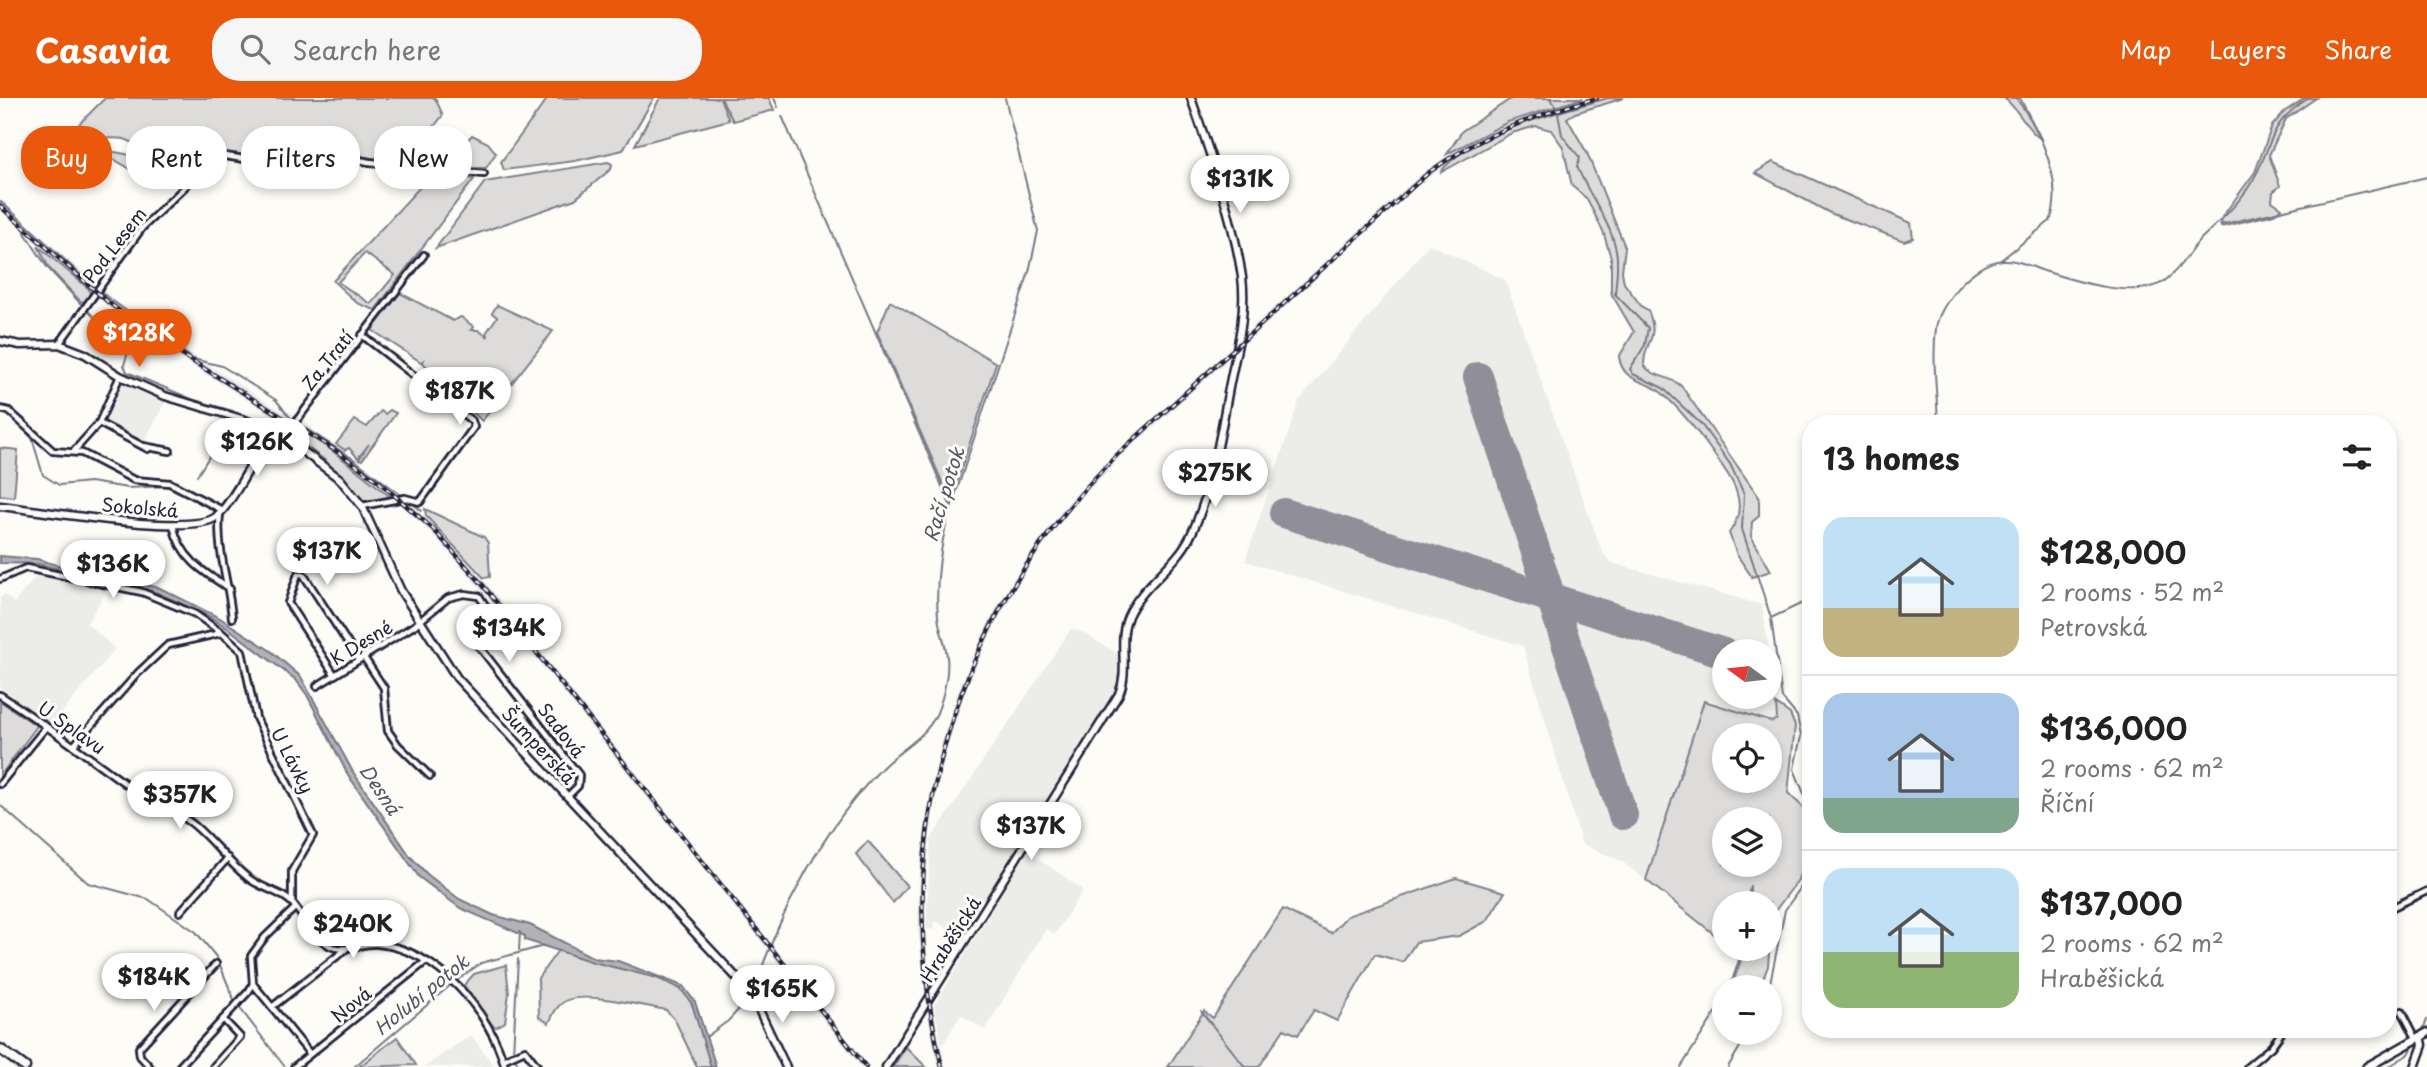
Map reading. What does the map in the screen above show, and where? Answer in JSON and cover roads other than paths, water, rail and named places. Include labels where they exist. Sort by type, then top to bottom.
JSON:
[{"type":"main road","points":[[2367,1067],[2420,1036]]},
{"type":"main road","points":[[0,1049],[25,1067]]},
{"type":"street","name":"Hraběšická","points":[[887,1067],[1119,694],[1126,676],[1123,641],[1133,607],[1177,558],[1192,533],[1212,468],[1242,324],[1244,299],[1239,263],[1191,98]]},
{"type":"street","name":"Pod Lesem","points":[[59,344],[142,228],[218,155],[258,161],[314,151],[369,162],[484,174]]},
{"type":"street","points":[[362,335],[424,255]]},
{"type":"street","name":"Za Tratí","points":[[285,437],[362,335],[472,421],[474,426],[420,502],[405,498],[362,506]]},
{"type":"street","points":[[0,341],[20,345],[59,344]]},
{"type":"street","name":"Šumperská","points":[[59,344],[85,354],[120,376],[164,396],[245,420],[285,437],[340,479],[362,506],[396,581],[419,621],[473,697],[752,995],[786,1067]]},
{"type":"street","points":[[73,451],[99,423],[120,376]]},
{"type":"street","points":[[0,409],[9,411],[47,449],[82,453],[134,480],[170,483],[218,514]]},
{"type":"street","points":[[99,423],[148,449]]},
{"type":"street","points":[[232,618],[229,586],[219,547],[218,514],[270,431]]},
{"type":"street","points":[[142,446],[150,445],[170,451]]},
{"type":"street","name":"Sokolská","points":[[0,506],[173,525],[199,524],[218,514]]},
{"type":"street","points":[[173,525],[176,542],[186,557],[229,586]]},
{"type":"street","points":[[0,579],[26,568],[142,592],[195,614],[222,632]]},
{"type":"street","points":[[334,674],[288,603],[289,593],[298,574],[303,574],[384,688],[388,731],[398,745],[430,776]]},
{"type":"street","name":"Sadová","points":[[419,621],[448,598],[473,594],[483,598],[489,611],[478,645],[579,775],[578,786],[567,797]]},
{"type":"street","name":"K Desné","points":[[317,686],[419,621]]},
{"type":"street","points":[[75,744],[138,673],[168,645],[222,632]]},
{"type":"street","name":"U Lávky","points":[[222,632],[242,651],[256,718],[313,835],[292,871],[292,902]]},
{"type":"street","name":"U Splavu","points":[[0,695],[75,744],[131,787],[191,822],[246,877],[292,902]]},
{"type":"street","points":[[0,783],[46,727]]},
{"type":"street","points":[[180,912],[228,858]]},
{"type":"street","points":[[2397,905],[2427,891]]},
{"type":"street","points":[[292,902],[328,946],[346,948],[372,943],[393,946],[425,962],[448,978],[483,1020],[505,1067]]},
{"type":"street","points":[[295,908],[251,956],[253,984],[310,1054]]},
{"type":"street","points":[[272,1007],[346,948]]},
{"type":"street","name":"Nová","points":[[294,1067],[425,962]]},
{"type":"street","points":[[150,1067],[140,1056],[139,1048],[216,964]]},
{"type":"street","points":[[179,1067],[253,984]]},
{"type":"street","points":[[2402,1011],[2420,1036],[2423,1045],[2414,1067]]},
{"type":"street","points":[[213,1067],[240,1037],[223,1019]]},
{"type":"street","points":[[2247,1067],[2278,1038]]},
{"type":"street","points":[[503,1060],[525,1050],[538,1067]]},
{"type":"waterway","points":[[774,98],[778,107]]},
{"type":"waterway","name":"Račí potok","points":[[754,992],[776,932],[823,843],[862,790],[883,767],[925,731],[936,715],[943,694],[947,657],[939,621],[937,592],[944,532],[1029,272],[1038,231],[1005,98]]},
{"type":"waterway","points":[[1550,98],[1557,108],[1562,135],[1580,158],[1577,166],[1613,239],[1617,261],[1615,294],[1648,328],[1645,345],[1630,369],[1633,374],[1663,388],[1701,424],[1730,464],[1744,494],[1742,529],[1771,618],[1782,698],[1797,716],[1801,736],[1794,769],[1802,789]]},
{"type":"waterway","points":[[2001,260],[2050,221],[2054,206],[2052,173],[2047,156],[2033,124],[2016,98]]},
{"type":"waterway","points":[[1937,415],[1934,352],[1937,323],[1949,299],[1970,275],[1989,263],[2008,260],[2072,280],[2107,287],[2141,289],[2155,286],[2173,274],[2201,239],[2238,201],[2256,174],[2276,129],[2283,119],[2309,98]]},
{"type":"waterway","points":[[782,116],[951,507]]},
{"type":"waterway","points":[[2220,225],[2427,177]]},
{"type":"waterway","points":[[0,201],[28,226],[25,233],[47,267],[81,304]]},
{"type":"waterway","points":[[29,227],[95,288]]},
{"type":"waterway","points":[[99,291],[193,359],[222,366],[276,400],[293,421]]},
{"type":"waterway","points":[[87,310],[129,349],[124,365],[127,372],[194,400],[233,411]]},
{"type":"waterway","points":[[311,396],[372,317]]},
{"type":"waterway","points":[[294,419],[308,400]]},
{"type":"waterway","points":[[0,411],[10,415],[32,438],[43,475],[59,485],[90,482],[128,488],[167,486],[207,506],[215,513]]},
{"type":"waterway","points":[[197,476],[232,420]]},
{"type":"waterway","points":[[297,423],[352,458],[401,495]]},
{"type":"waterway","points":[[409,501],[422,511]]},
{"type":"waterway","points":[[216,519],[216,541],[222,572]]},
{"type":"waterway","points":[[228,583],[232,588],[234,614]]},
{"type":"waterway","points":[[1771,618],[1802,603]]},
{"type":"waterway","points":[[0,805],[88,883],[148,899],[196,932],[217,958],[235,1002]]},
{"type":"waterway","points":[[1772,975],[1785,910],[1802,885]]},
{"type":"waterway","points":[[1749,891],[1750,886]]},
{"type":"waterway","points":[[519,950],[520,932]]},
{"type":"waterway","name":"Holubí potok","points":[[354,1067],[453,983],[481,963],[544,946]]},
{"type":"waterway","points":[[513,1053],[518,959]]},
{"type":"waterway","points":[[1734,975],[1739,961]]},
{"type":"waterway","name":"Račí potok","points":[[706,1037],[728,1021],[751,996]]},
{"type":"waterway","points":[[239,1007],[285,1067]]},
{"type":"waterway","points":[[1201,1011],[1245,1067]]},
{"type":"waterway","points":[[1681,1067],[1712,1019]]},
{"type":"waterway","points":[[2422,1032],[2427,1020]]},
{"type":"waterway","points":[[2388,1067],[2409,1054],[2415,1043]]},
{"type":"waterway","points":[[1728,1067],[1741,1045]]},
{"type":"waterway","points":[[515,1058],[519,1067]]},
{"type":"railway","points":[[942,1067],[927,982],[923,898],[930,816],[947,736],[975,659],[1013,586],[1061,517],[1119,453],[1428,173],[1488,137],[1597,98]]},
{"type":"railway","points":[[0,206],[108,302],[149,334],[338,452],[378,481],[433,529],[482,584],[866,1067]]},
{"type":"water label","name":"Desná","points":[[381,789]]}]
